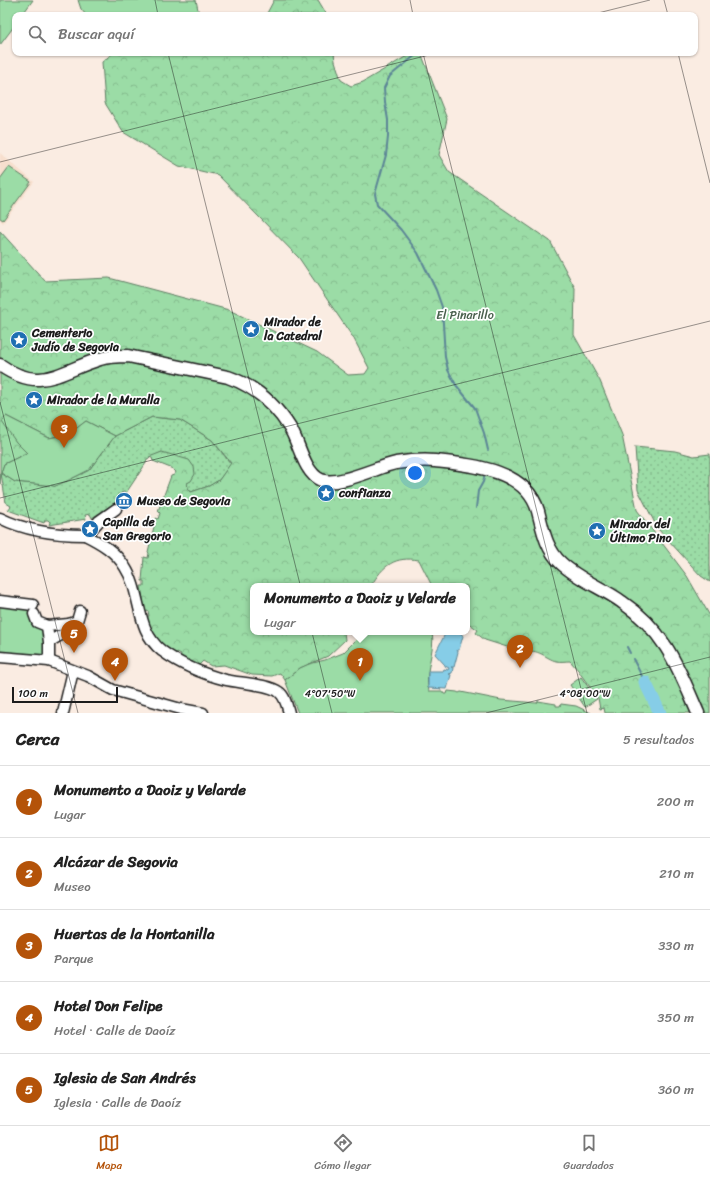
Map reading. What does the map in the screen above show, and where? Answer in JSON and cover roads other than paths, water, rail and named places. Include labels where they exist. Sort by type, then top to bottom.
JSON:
[{"type":"main road","points":[[0,365],[18,375],[33,379],[43,379],[56,377],[100,359],[114,356],[128,356],[233,379],[255,390],[272,404],[290,428],[309,470],[316,477],[326,481],[341,480],[386,466],[406,462],[434,461],[492,470],[514,481],[532,498],[546,541],[560,562],[574,573],[623,602],[649,624],[673,657],[698,713]]},
{"type":"street","points":[[85,535],[99,521],[116,509]]},
{"type":"street","points":[[3,520],[17,525],[63,535],[85,535],[104,545],[113,552],[126,567],[131,578],[143,625],[150,638],[161,650],[175,660],[200,672],[226,680],[274,689],[282,696],[289,713]]},
{"type":"street","points":[[0,601],[34,609],[37,622],[47,626],[69,624],[77,621],[80,611]]},
{"type":"street","points":[[49,642],[70,632],[69,624]]},
{"type":"street","points":[[47,626],[54,663]]},
{"type":"street","points":[[0,657],[54,663],[88,676],[113,690],[203,713]]},
{"type":"street","points":[[63,713],[73,670]]},
{"type":"street","points":[[157,702],[158,713]]},
{"type":"water","points":[[444,635],[463,636],[459,650],[457,650],[458,652],[454,667],[451,667],[453,668],[452,673],[449,674],[451,675],[447,689],[428,688],[428,671],[443,671],[444,669],[448,670],[449,668],[445,666],[435,654]]},
{"type":"waterway","points":[[415,56],[390,76],[384,88],[388,120],[388,137],[386,155],[375,194],[377,204],[401,230],[418,253],[436,290],[442,307],[445,357],[448,370],[456,385],[475,408],[484,433],[488,450]]},
{"type":"waterway","points":[[476,508],[478,491],[485,474]]},
{"type":"waterway","points":[[627,647],[630,653]]},
{"type":"waterway","points":[[633,659],[645,682]]},
{"type":"waterway","points":[[645,682],[660,713]]},
{"type":"place","name":"Mirador de la Catedral","points":[[251,329]]},
{"type":"place","name":"Cementerio Judío de Segovia","points":[[19,340]]},
{"type":"place","name":"Mirador de la Muralla","points":[[34,400]]},
{"type":"place","name":"Huertas de la Hontanilla","points":[[64,448]]},
{"type":"place","name":"confianza","points":[[326,493]]},
{"type":"place","name":"Museo de Segovia","points":[[124,501]]},
{"type":"place","name":"Capilla de San Gregorio","points":[[90,529]]},
{"type":"place","name":"Mirador del Último Pino","points":[[597,531]]},
{"type":"place","name":"Iglesia de San Andrés","points":[[74,653]]},
{"type":"place","name":"Alcázar de Segovia","points":[[520,668]]},
{"type":"place","name":"Hotel Don Felipe","points":[[115,681]]},
{"type":"place","name":"Monumento a Daoiz y Velarde","points":[[360,681]]},
{"type":"park label","name":"El Pinarillo","points":[[465,315]]}]
